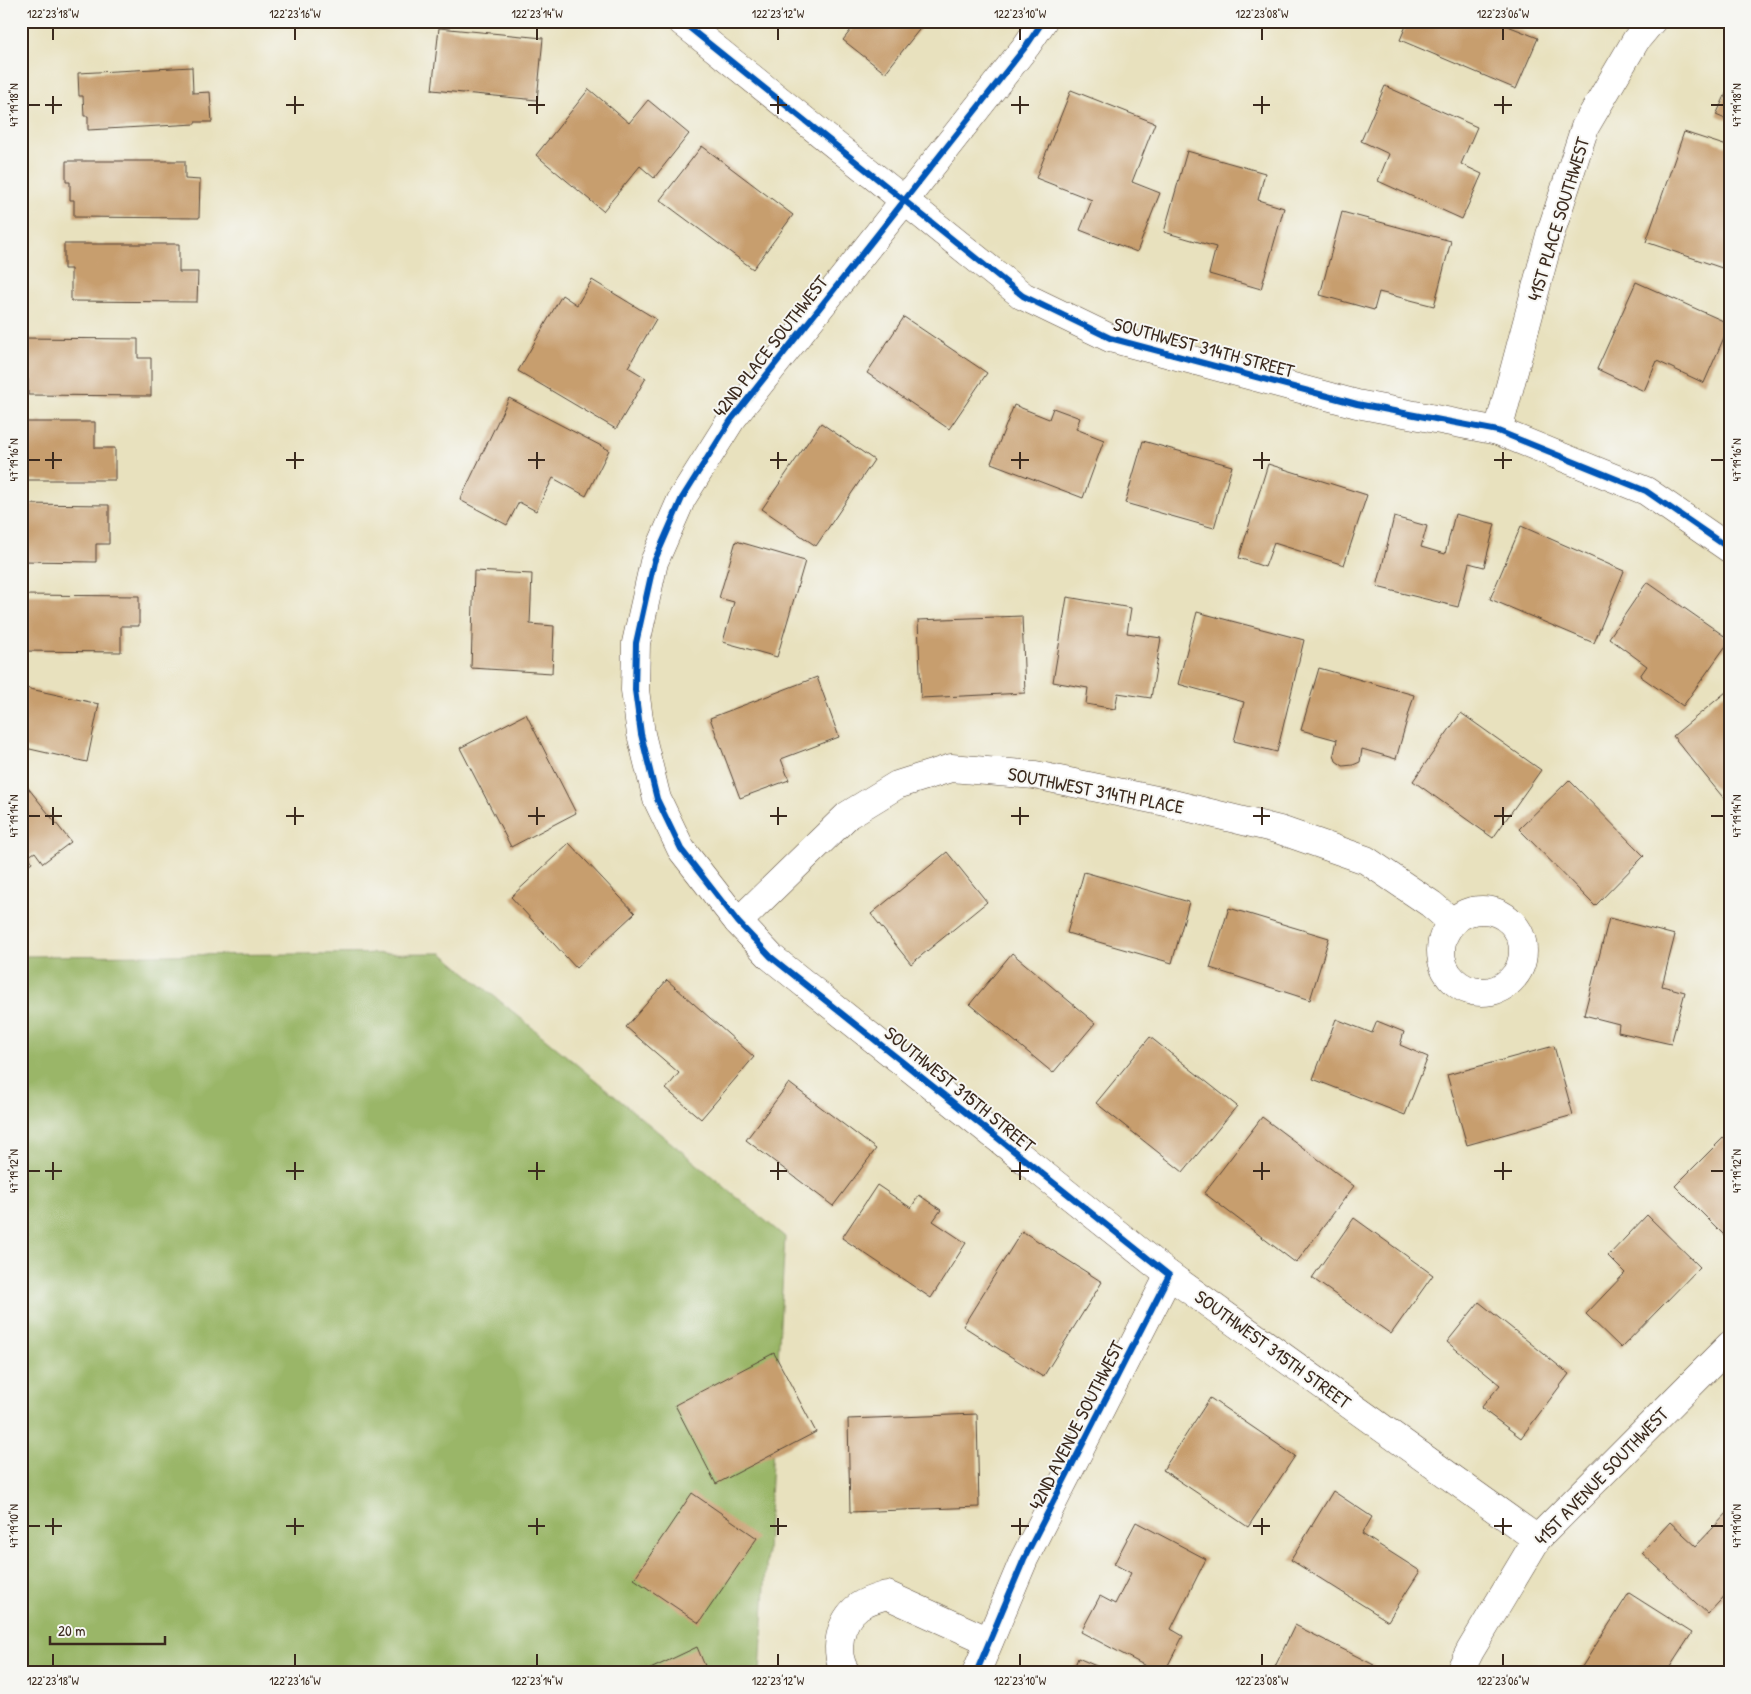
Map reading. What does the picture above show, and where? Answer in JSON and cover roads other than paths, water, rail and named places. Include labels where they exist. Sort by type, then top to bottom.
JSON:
[{"type":"street","name":"SOUTHWEST 314TH STREET","points":[[681,21],[1023,296],[1110,338],[1357,404],[1498,431],[1646,491],[1730,549]]},
{"type":"street","name":"42ND PLACE SOUTHWEST","points":[[738,922],[681,849],[657,799],[641,734],[635,690],[636,643],[654,562],[682,498],[731,420],[1026,45],[1042,21]]},
{"type":"street","name":"41ST PLACE SOUTHWEST","points":[[1498,431],[1550,235],[1585,127],[1636,40],[1652,21]]},
{"type":"street","name":"SOUTHWEST 314TH PLACE","points":[[738,922],[848,815],[897,785],[951,768],[1035,775],[1160,801],[1280,830],[1366,860],[1431,904],[1452,922]]},
{"type":"street","name":"SOUTHWEST 315TH STREET","points":[[738,922],[771,957],[1169,1275],[1537,1540]]},
{"type":"street","name":"42ND AVENUE SOUTHWEST","points":[[976,1673],[1024,1559],[1169,1275]]},
{"type":"street","name":"41ST AVENUE SOUTHWEST","points":[[1459,1673],[1470,1651],[1537,1540],[1730,1344]]},
{"type":"street","points":[[846,1673],[839,1652],[840,1635],[846,1620],[857,1607],[871,1599],[887,1595],[989,1640]]}]
